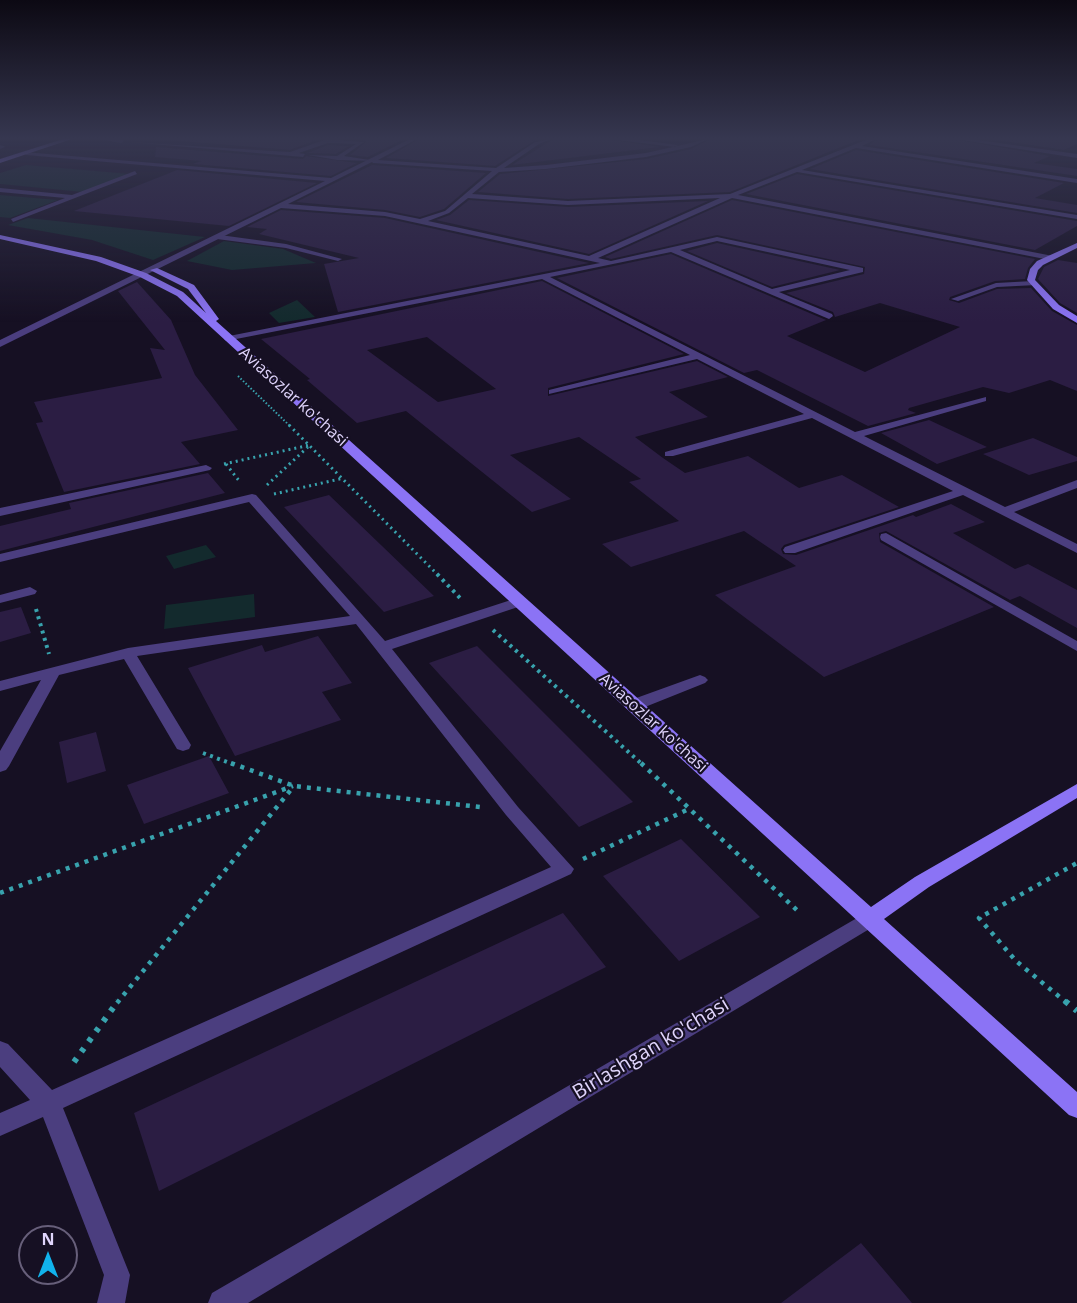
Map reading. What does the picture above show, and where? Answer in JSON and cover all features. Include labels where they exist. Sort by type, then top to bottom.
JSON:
[{"type":"main road","name":"Aviasozlar ko'chasi","points":[[0,230],[80,247],[154,270],[195,291],[229,339]]},
{"type":"main road","name":"Aviasozlar ko'chasi","points":[[0,237],[72,252],[143,275],[180,294],[1077,1107]]},
{"type":"main road","points":[[1077,245],[1034,268],[1031,274],[1033,283],[1056,307],[1077,320]]},
{"type":"main road","name":"Birlashgan ko'chasi","points":[[869,919],[922,882],[1077,790]]},
{"type":"street","points":[[13,220],[67,200]]},
{"type":"street","points":[[0,344],[294,200]]},
{"type":"street","points":[[420,222],[447,212],[462,200]]},
{"type":"street","points":[[522,200],[568,203],[642,200]]},
{"type":"street","points":[[591,258],[722,200]]},
{"type":"street","points":[[751,200],[1050,258]]},
{"type":"street","points":[[973,200],[1077,217]]},
{"type":"street","points":[[282,206],[385,214],[611,262]]},
{"type":"street","points":[[220,237],[286,246],[338,259]]},
{"type":"street","points":[[229,339],[545,278],[717,239],[860,270],[773,291]]},
{"type":"street","points":[[674,250],[829,316]]},
{"type":"street","points":[[545,278],[1077,549]]},
{"type":"street","points":[[955,299],[996,285],[1033,283]]},
{"type":"street","points":[[553,392],[699,356]]},
{"type":"street","points":[[855,435],[982,399]]},
{"type":"street","points":[[669,454],[815,414]]},
{"type":"street","points":[[0,512],[206,468]]},
{"type":"street","points":[[1004,512],[1077,484]]},
{"type":"street","points":[[790,550],[964,491]]},
{"type":"street","points":[[0,558],[252,498],[360,619],[512,811],[564,869],[0,1125]]},
{"type":"street","points":[[886,537],[1077,647]]},
{"type":"street","points":[[0,599],[30,591]]},
{"type":"street","points":[[383,647],[519,602]]},
{"type":"street","points":[[0,686],[54,670],[128,653],[360,619]]},
{"type":"street","points":[[128,653],[183,745]]},
{"type":"street","points":[[0,766],[54,670]]},
{"type":"street","points":[[634,705],[700,680]]},
{"type":"street","name":"Birlashgan ko'chasi","points":[[222,1303],[869,919]]},
{"type":"street","points":[[0,1051],[49,1103],[117,1275],[111,1303]]},
{"type":"path","points":[[232,370],[344,478],[477,616],[691,808],[801,914]]},
{"type":"path","points":[[206,468],[310,445]]},
{"type":"path","points":[[252,498],[310,445]]},
{"type":"path","points":[[226,464],[252,498]]},
{"type":"path","points":[[252,498],[344,478]]},
{"type":"path","points":[[30,591],[54,670]]},
{"type":"path","points":[[183,745],[294,786],[512,811]]},
{"type":"path","points":[[0,892],[294,786]]},
{"type":"path","points":[[72,1066],[95,1030],[294,786]]},
{"type":"path","points":[[564,869],[691,808]]},
{"type":"path","points":[[1077,862],[979,918],[1016,961],[1077,1011]]},
{"type":"green space","points":[[0,200],[58,200],[10,218],[0,217]]},
{"type":"green space","points":[[28,218],[205,237],[153,260],[92,240],[8,225]]},
{"type":"green space","points":[[224,241],[283,249],[316,263],[232,270],[187,261]]},
{"type":"green space","points":[[297,300],[315,317],[279,323],[269,313]]},
{"type":"green space","points":[[206,545],[216,557],[174,569],[166,556]]},
{"type":"green space","points":[[254,594],[255,617],[164,629],[166,605]]},
{"type":"building","points":[[102,200],[283,200],[229,226],[74,211]]},
{"type":"building","points":[[301,200],[455,200],[444,209],[420,217],[385,210],[296,202]]},
{"type":"building","points":[[469,200],[568,207],[708,201],[589,254],[436,220],[450,215]]},
{"type":"building","points":[[732,200],[1035,259],[1028,268],[1025,279],[995,281],[950,297],[949,300],[959,303],[997,289],[1031,288],[1052,311],[1077,325],[1077,391],[1050,380],[1009,393],[983,387],[909,408],[908,410],[916,413],[868,426],[757,370],[744,373],[557,278],[671,254],[826,320],[787,336],[865,372],[960,327],[880,303],[835,317],[833,312],[786,293],[864,274],[865,267],[717,235],[611,259],[605,257]]},
{"type":"building","points":[[776,200],[951,200],[1077,221],[1077,226],[1035,250]]},
{"type":"building","points":[[997,200],[1046,200],[1077,205],[1077,213]]},
{"type":"building","points":[[281,210],[385,218],[589,263],[338,312],[324,264],[359,258],[259,234],[267,229],[247,227]]},
{"type":"building","points":[[717,243],[840,270],[772,287],[687,251]]},
{"type":"building","points":[[1058,260],[1077,263],[1077,313],[1060,303],[1038,279],[1044,267]]},
{"type":"building","points":[[542,281],[684,354],[548,388],[548,396],[697,361],[728,377],[669,392],[708,417],[635,437],[663,458],[685,473],[748,456],[799,488],[842,475],[899,507],[784,545],[781,549],[783,554],[796,555],[951,504],[985,522],[953,533],[1015,569],[1028,564],[1077,590],[1077,628],[1020,596],[1010,600],[886,531],[879,533],[880,542],[994,607],[824,677],[715,595],[796,566],[744,531],[631,567],[602,544],[679,521],[629,482],[641,479],[579,437],[510,455],[571,499],[532,512],[406,411],[357,423],[307,380],[310,379],[261,339]],"holes":[[[427,337],[496,389],[438,402],[367,350]]]},
{"type":"building","points":[[137,282],[171,320],[195,375],[238,430],[181,442],[200,464],[64,492],[36,423],[43,422],[34,402],[162,378],[150,348],[165,350],[118,291]]},
{"type":"building","points":[[929,420],[987,447],[937,464],[881,433]]},
{"type":"building","points":[[1033,438],[1077,457],[1077,461],[1029,475],[983,454]]},
{"type":"building","points":[[208,473],[225,493],[0,551],[0,526],[71,509],[69,503]]},
{"type":"building","points":[[329,495],[434,596],[384,612],[284,507]]},
{"type":"building","points":[[21,607],[31,633],[0,642],[0,612]]},
{"type":"building","points":[[318,636],[352,683],[322,692],[341,720],[235,756],[188,668],[262,645],[265,652]]},
{"type":"building","points":[[477,646],[633,802],[579,827],[429,663]]},
{"type":"building","points":[[96,732],[106,771],[67,783],[59,742]]},
{"type":"building","points":[[209,756],[229,793],[144,824],[127,785]]},
{"type":"building","points":[[681,839],[760,917],[679,961],[603,876]]},
{"type":"building","points":[[563,913],[606,967],[159,1191],[134,1113]]},
{"type":"building","points":[[861,1243],[912,1303],[781,1303]]}]
